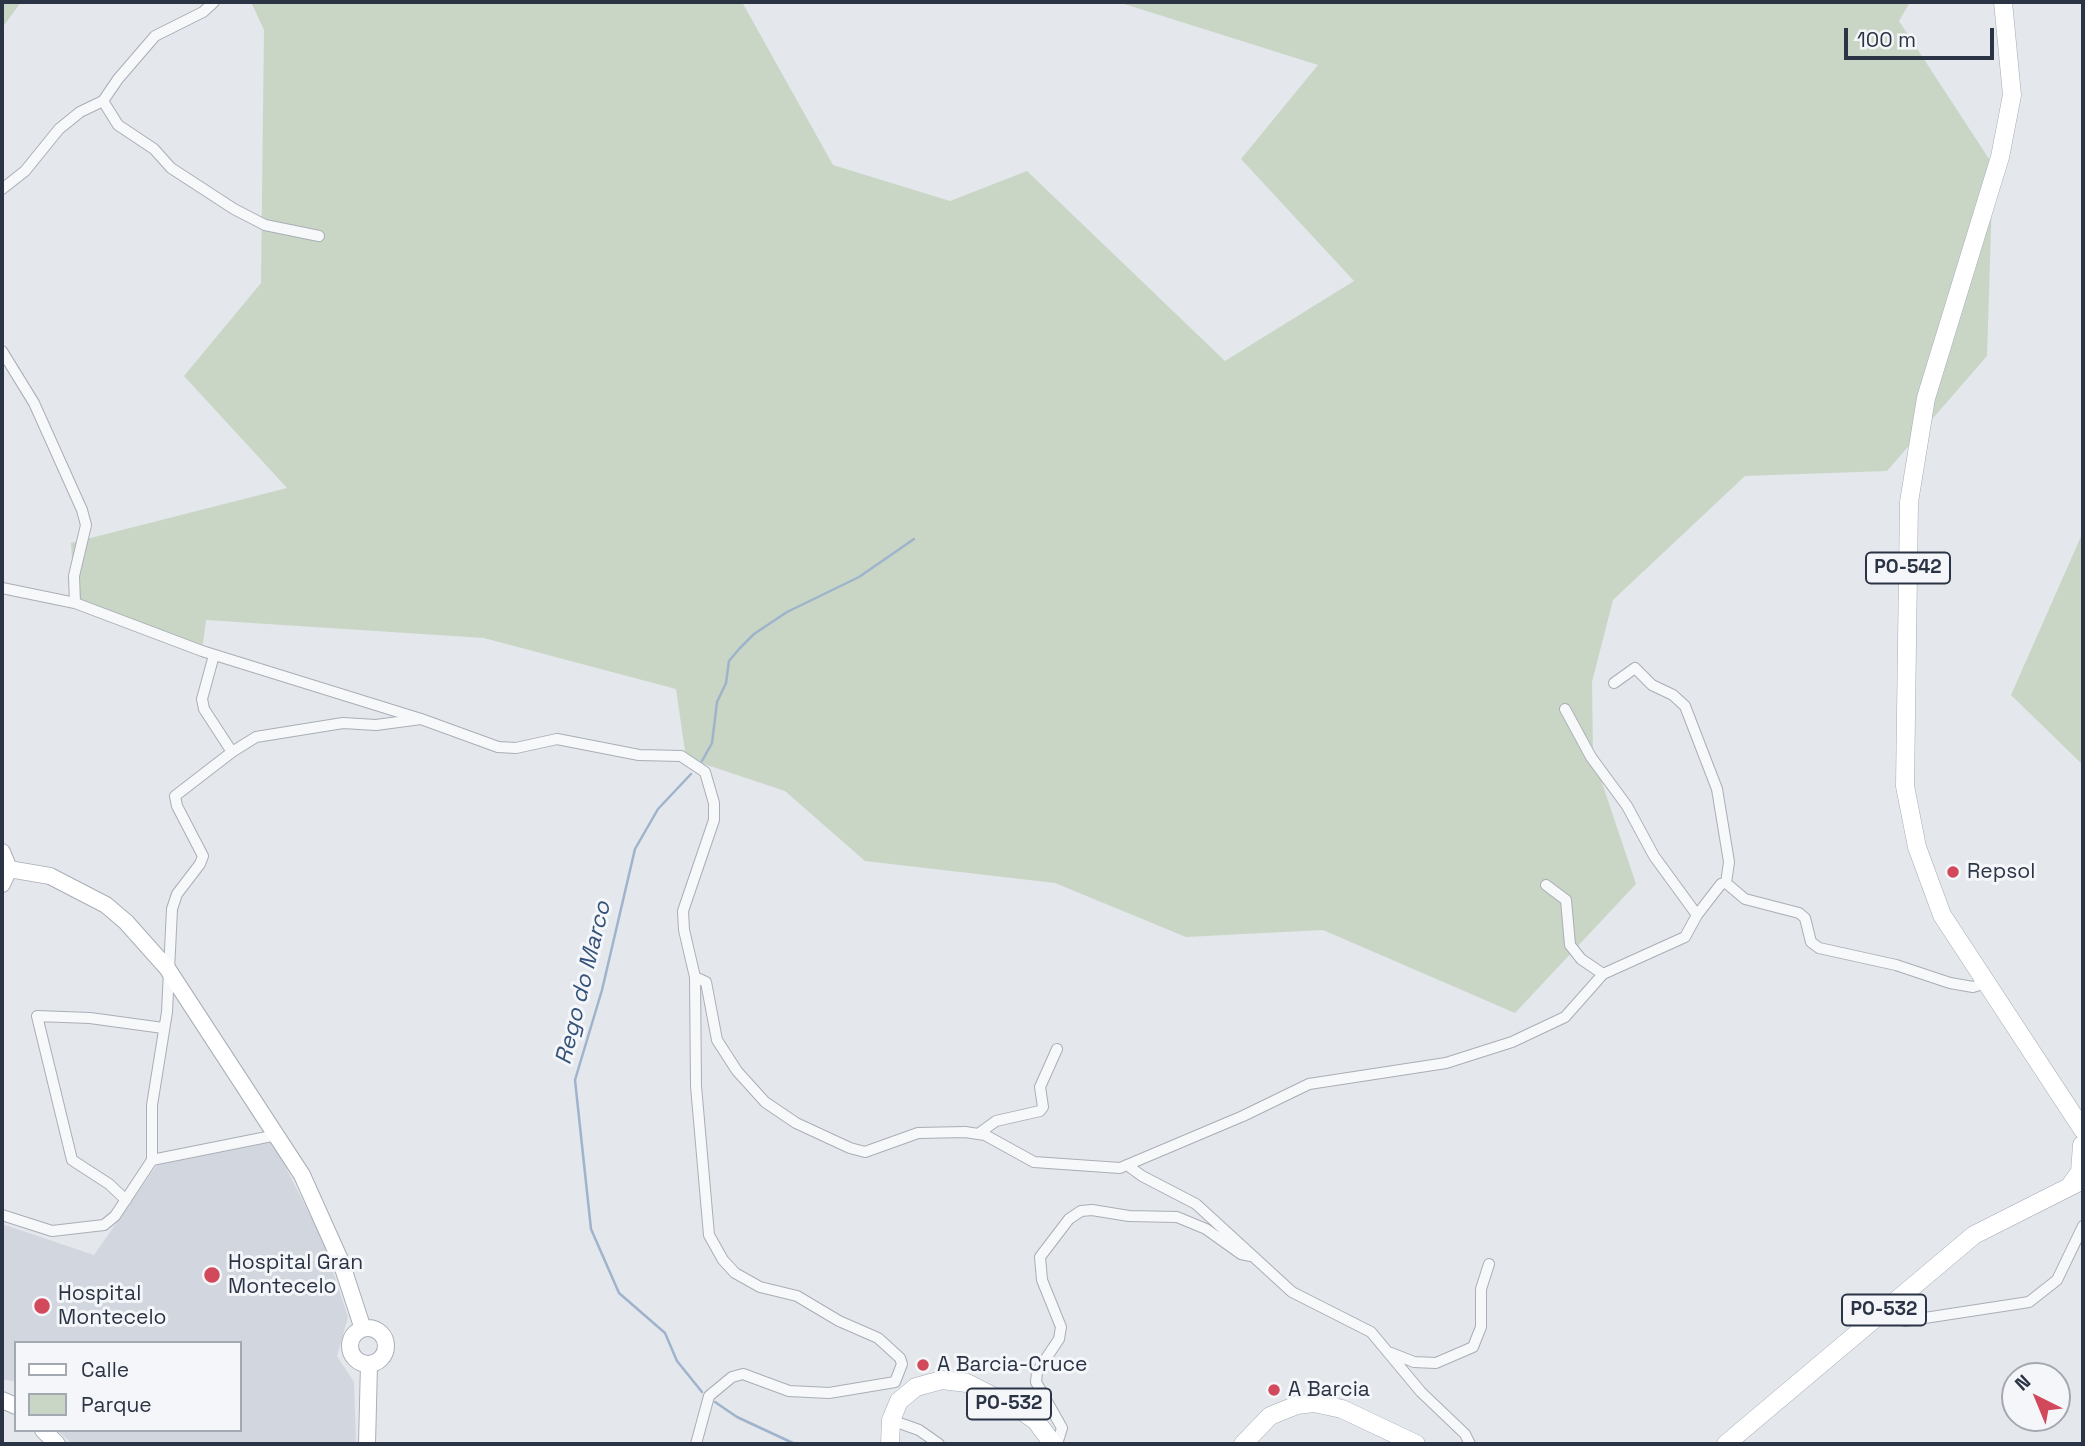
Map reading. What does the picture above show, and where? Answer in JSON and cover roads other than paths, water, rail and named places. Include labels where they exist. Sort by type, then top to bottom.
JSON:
[{"type":"main road","name":"PO-542","points":[[2003,2],[2012,95],[2010,108],[2000,158],[1926,398],[1909,502],[1905,786],[1917,847],[1942,915],[2066,1107],[2083,1141]]},
{"type":"main road","points":[[2059,1195],[2080,1172],[2083,1141]]},
{"type":"main road","points":[[2059,1195],[2083,1180]]},
{"type":"main road","points":[[2059,1195],[2083,1193]]},
{"type":"main road","name":"PO-532","points":[[1726,1444],[1974,1235],[2004,1217],[2059,1195]]},
{"type":"main road","name":"PO-532","points":[[891,1420],[899,1402],[916,1387],[942,1380],[954,1380],[986,1391],[1022,1411],[1036,1421],[1055,1444]]},
{"type":"main road","points":[[1243,1444],[1270,1416],[1297,1405],[1314,1403],[1342,1409],[1416,1444]]},
{"type":"main road","points":[[890,1444],[891,1420]]},
{"type":"street","points":[[2,189],[25,171],[59,129],[80,112],[103,101],[155,36],[203,12],[214,2]]},
{"type":"street","points":[[103,101],[118,125],[154,149],[172,168],[234,209],[265,225],[319,236]]},
{"type":"street","points":[[2,351],[34,403],[82,510],[86,525],[74,576],[75,603]]},
{"type":"street","points":[[2,588],[75,603],[136,629],[421,719],[499,747],[516,748],[557,739],[639,754],[681,756],[705,772],[714,803],[713,820],[683,911],[684,930],[695,977],[696,1086],[705,1162],[709,1235],[715,1248],[735,1273],[748,1282],[797,1296],[839,1321],[878,1338],[901,1358],[902,1364],[895,1381],[829,1393],[789,1391],[743,1374],[732,1377],[709,1396],[696,1444]]},
{"type":"street","points":[[214,655],[202,699],[204,709],[232,751]]},
{"type":"street","points":[[1614,683],[1635,668],[1652,685],[1673,695],[1685,706],[1717,789],[1730,862],[1726,883]]},
{"type":"street","points":[[1565,709],[1591,757],[1627,806],[1654,856],[1697,915]]},
{"type":"street","points":[[2,1215],[41,1229],[66,1232],[104,1225],[126,1200],[152,1160],[152,1105],[167,1012],[167,968],[172,909],[177,894],[203,856],[177,806],[176,796],[232,751],[256,737],[343,723],[376,725],[408,723],[421,719]]},
{"type":"street","points":[[2,852],[5,876],[50,876],[106,905],[126,922],[167,968],[302,1175],[341,1262],[363,1329]]},
{"type":"street","points":[[1726,883],[1745,899],[1799,913],[1805,918],[1811,942],[1819,948],[1896,965],[1950,983],[1973,987],[1986,983]]},
{"type":"street","points":[[695,977],[706,982],[712,1025],[725,1054],[765,1102],[782,1115],[850,1148],[865,1152],[918,1133],[978,1134],[1034,1162],[1119,1168],[1243,1116],[1309,1084],[1446,1063],[1512,1042],[1565,1017],[1604,974],[1649,951],[1675,944],[1690,930],[1697,915],[1721,884],[1726,883]]},
{"type":"street","points":[[1546,885],[1566,900],[1570,945],[1581,959],[1604,974]]},
{"type":"street","points":[[126,1200],[109,1184],[72,1160],[37,1016],[90,1018],[163,1028]]},
{"type":"street","points":[[978,1134],[996,1121],[1040,1111],[1043,1107],[1040,1087],[1057,1049]]},
{"type":"street","points":[[152,1160],[277,1135]]},
{"type":"street","points":[[1127,1165],[1196,1204],[1292,1292],[1371,1332],[1422,1392],[1465,1434],[1469,1444]]},
{"type":"street","points":[[1055,1444],[1062,1428],[1036,1382],[1037,1372],[1059,1339],[1062,1327],[1042,1280],[1040,1257],[1069,1219],[1081,1211],[1092,1210],[1177,1217],[1206,1230],[1241,1254],[1251,1256]]},
{"type":"street","points":[[1878,1315],[1905,1321],[2029,1302],[2057,1280],[2083,1226]]},
{"type":"street","points":[[1391,1353],[1414,1362],[1436,1363],[1473,1347],[1481,1327],[1481,1289],[1489,1264]]},
{"type":"street","points":[[363,1329],[375,1330],[385,1343],[380,1360],[369,1364],[358,1362],[351,1352],[354,1336],[363,1329]]},
{"type":"street","points":[[367,1444],[369,1364]]},
{"type":"street","points":[[891,1420],[919,1430],[939,1444]]},
{"type":"waterway","name":"Rego do Marco","points":[[702,761],[712,743],[717,702],[726,683],[729,661],[739,649],[754,634],[787,612],[859,577],[914,539]]},
{"type":"waterway","name":"Rego do Marco","points":[[691,774],[658,809],[635,849],[602,990],[575,1080],[591,1229],[619,1293],[665,1333],[677,1361],[702,1392]]},
{"type":"waterway","name":"Rego do Marco","points":[[715,1402],[737,1417],[795,1444]]},
{"type":"place","name":"Repsol","points":[[1953,872]]},
{"type":"place","name":"Hospital Gran Montecelo","points":[[212,1275]]},
{"type":"place","name":"Hospital Montecelo","points":[[42,1306]]},
{"type":"place","name":"A Barcia-Cruce","points":[[923,1365]]},
{"type":"place","name":"A Barcia","points":[[1274,1390]]}]
